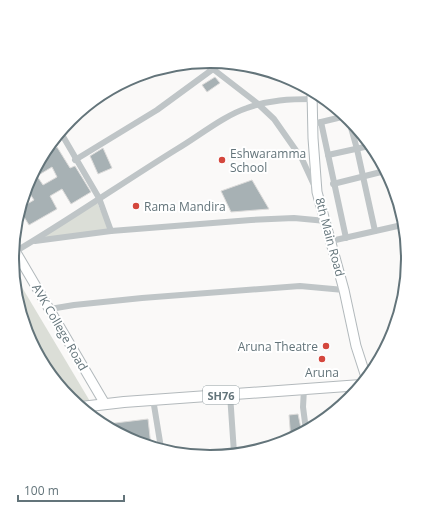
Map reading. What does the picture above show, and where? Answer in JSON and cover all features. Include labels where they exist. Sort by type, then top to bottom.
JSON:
[{"type":"main road","name":"SH76","points":[[88,406],[153,399],[354,385]]},
{"type":"street","points":[[76,160],[157,110],[214,69],[259,104],[274,119],[302,158],[317,192]]},
{"type":"street","points":[[19,248],[225,119],[246,108],[259,104],[310,96]]},
{"type":"street","name":"8th Main Road","points":[[313,98],[317,123],[317,192],[344,290],[356,346],[365,373]]},
{"type":"street","points":[[340,118],[317,123],[328,155],[333,184],[346,238]]},
{"type":"street","points":[[351,130],[357,148],[362,177],[375,231]]},
{"type":"street","points":[[63,137],[99,198],[111,231]]},
{"type":"street","points":[[328,155],[365,147]]},
{"type":"street","points":[[333,184],[380,172]]},
{"type":"street","points":[[32,241],[111,231],[251,220],[294,218],[326,221]]},
{"type":"street","points":[[331,241],[399,226]]},
{"type":"street","name":"AVK College Road","points":[[19,259],[105,404]]},
{"type":"street","points":[[50,309],[142,298],[292,287],[344,290]]},
{"type":"street","points":[[304,389],[303,407],[305,425]]},
{"type":"street","points":[[230,394],[234,449]]},
{"type":"street","points":[[153,399],[160,444]]},
{"type":"shaded area","points":[[97,202],[109,230],[40,238]]},
{"type":"shaded area","points":[[21,286],[91,403],[86,404],[75,395],[51,366],[29,321]]},
{"type":"building","points":[[215,77],[220,83],[207,92],[202,85]]},
{"type":"building","points":[[57,147],[70,168],[75,166],[91,192],[71,204],[62,189],[50,196],[57,209],[29,225],[24,217],[28,204],[34,200],[30,195],[38,177],[43,185],[57,177],[52,167],[39,175],[51,153]]},
{"type":"building","points":[[103,148],[112,168],[98,174],[90,156]]},
{"type":"building","points":[[252,180],[269,209],[231,212],[221,191]]},
{"type":"building","points":[[298,414],[301,428],[290,433],[289,415]]},
{"type":"building","points":[[148,419],[150,441],[126,431],[112,423]]},
{"type":"place","name":"Eshwaramma School","points":[[222,160]]},
{"type":"place","name":"Rama Mandira","points":[[136,206]]},
{"type":"place","name":"Aruna Theatre","points":[[326,346]]},
{"type":"place","name":"Aruna","points":[[322,359]]}]
